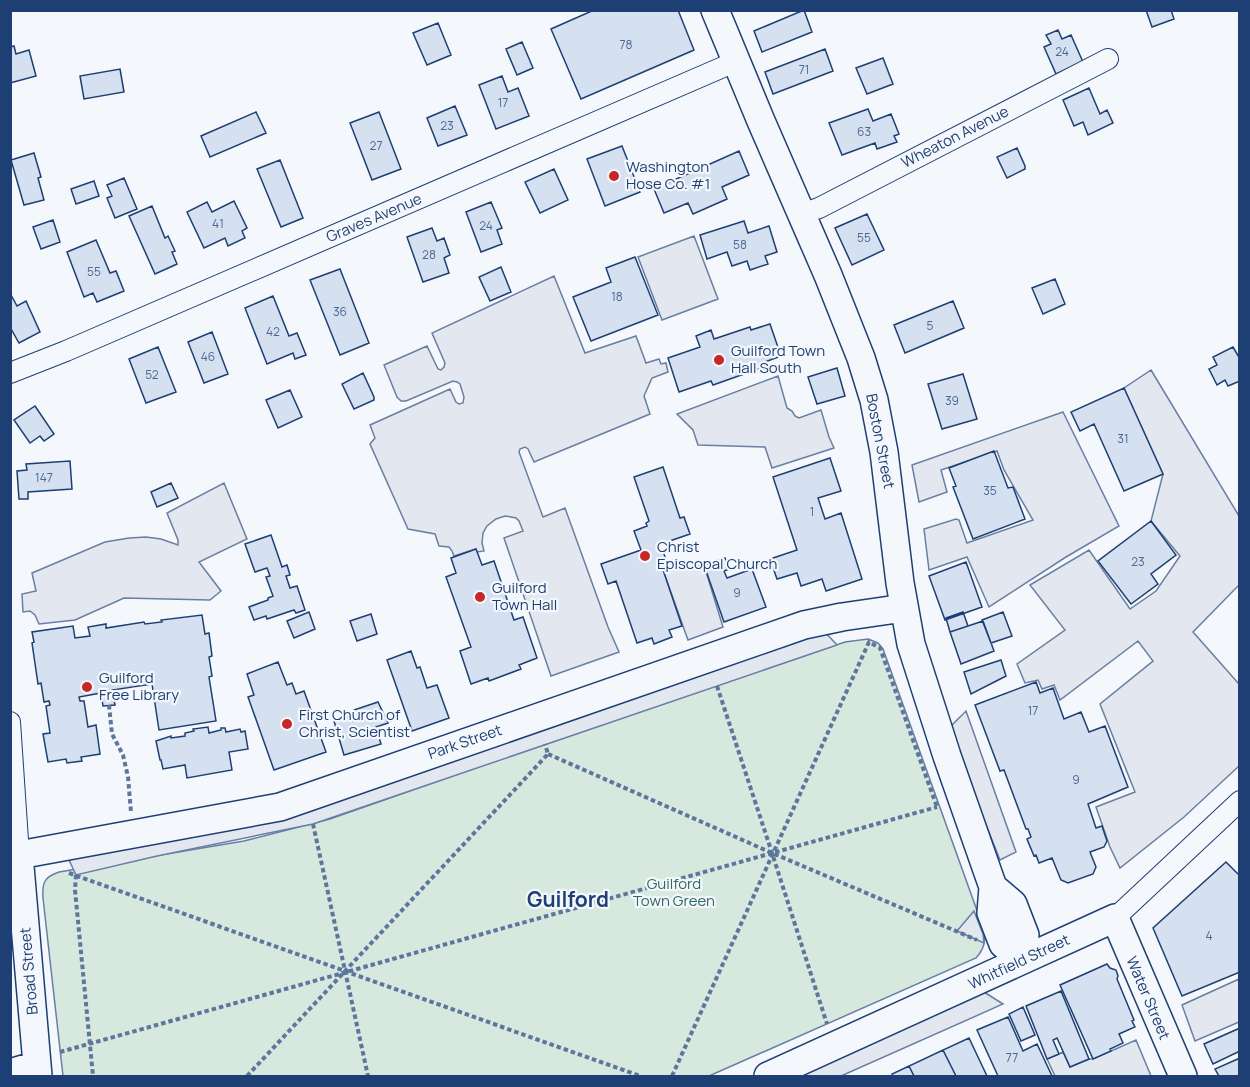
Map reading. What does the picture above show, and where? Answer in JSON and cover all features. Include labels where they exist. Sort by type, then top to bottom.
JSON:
[{"type":"main road","name":"Boston Street","points":[[715,10],[861,358],[884,452],[904,608],[911,644],[993,887],[1013,904],[1025,935],[1023,960]]},
{"type":"main road","name":"Park Street","points":[[19,855],[279,807],[804,625],[904,608]]},
{"type":"main road","name":"Broad Street","points":[[19,855],[37,1071]]},
{"type":"main road","name":"Whitfield Street","points":[[768,1077],[1115,918]]},
{"type":"main road","name":"Water Street","points":[[1115,918],[1183,1077]]},
{"type":"main road","points":[[10,1073],[37,1071]]},
{"type":"street","name":"Wheaton Avenue","points":[[801,214],[819,208],[1108,59]]},
{"type":"street","name":"Graves Avenue","points":[[10,373],[88,342],[736,61]]},
{"type":"street","name":"Broad Street","points":[[10,722],[19,855]]},
{"type":"street","name":"Whitfield Street","points":[[1115,918],[1239,801]]},
{"type":"path","points":[[672,1077],[869,642],[880,648],[940,817]]},
{"type":"path","points":[[717,686],[828,1025]]},
{"type":"path","points":[[109,705],[112,734],[123,755],[128,777],[134,834]]},
{"type":"path","points":[[544,744],[548,754],[984,943]]},
{"type":"path","points":[[247,1077],[548,754]]},
{"type":"path","points":[[60,1052],[937,807]]},
{"type":"path","points":[[313,824],[368,1077]]},
{"type":"path","points":[[69,873],[640,1077]]},
{"type":"path","points":[[76,875],[75,890],[93,1077]]},
{"type":"green space","name":"Guilford Town Green","points":[[868,639],[878,643],[883,649],[984,930],[984,945],[976,958],[709,1076],[63,1076],[43,898],[44,884],[50,876],[59,872],[244,841],[330,819],[845,642]]},
{"type":"shaded area","points":[[694,236],[718,299],[662,320],[638,257]]},
{"type":"shaded area","points":[[554,276],[585,353],[636,336],[646,363],[659,359],[661,364],[666,363],[668,372],[652,378],[644,396],[650,414],[534,462],[528,449],[525,447],[520,449],[519,452],[543,517],[565,508],[619,652],[551,676],[504,538],[523,531],[519,521],[516,518],[505,516],[496,519],[487,526],[483,533],[484,551],[477,552],[476,549],[454,556],[449,547],[439,546],[435,534],[408,529],[370,444],[375,438],[370,425],[450,389],[456,402],[463,403],[464,397],[460,384],[453,381],[401,401],[397,397],[384,365],[427,346],[438,369],[441,370],[445,363],[432,333]]},
{"type":"shaded area","points":[[1151,370],[1239,516],[1239,585],[1193,632],[1239,684],[1239,766],[1184,817],[1120,868],[1096,807],[1135,792],[1100,704],[1153,661],[1138,641],[1060,700],[1054,685],[1042,689],[1038,680],[1025,683],[1017,664],[1065,630],[1030,585],[1089,550],[1130,609],[1156,591],[1180,556],[1151,521],[1163,474],[1124,388]]},
{"type":"shaded area","points":[[778,376],[787,408],[795,416],[799,418],[821,410],[834,448],[772,468],[765,447],[698,445],[693,430],[677,414]]},
{"type":"shaded area","points":[[1063,412],[1119,526],[989,607],[967,557],[929,570],[924,529],[956,519],[959,520],[967,543],[1033,520],[1004,470],[997,451],[941,470],[947,492],[919,502],[912,465]]},
{"type":"shaded area","points":[[224,483],[247,539],[199,562],[221,591],[210,600],[124,598],[75,620],[39,624],[35,615],[30,611],[23,612],[22,594],[36,591],[32,573],[105,542],[146,537],[178,545],[167,513]]},
{"type":"shaded area","points":[[704,565],[723,627],[688,640],[663,570]]},
{"type":"shaded area","points":[[824,631],[837,645],[313,824],[76,875],[63,847],[282,813]]},
{"type":"shaded area","points":[[966,711],[1016,852],[1000,860],[948,729]]},
{"type":"shaded area","points":[[974,911],[983,934],[984,943],[957,931]]},
{"type":"shaded area","points":[[1239,979],[1239,1022],[1195,1041],[1182,1005]]},
{"type":"shaded area","points":[[976,987],[1003,1004],[841,1076],[787,1076]]},
{"type":"shaded area","points":[[1136,1040],[1151,1076],[1055,1076],[1047,1059],[1063,1052],[1070,1067]]},
{"type":"building","points":[[594,10],[678,10],[694,50],[581,99],[551,29]]},
{"type":"building","points":[[804,10],[812,32],[762,52],[754,31]]},
{"type":"building","points":[[1146,10],[1171,10],[1174,19],[1152,27]]},
{"type":"building","points":[[438,23],[451,55],[427,65],[413,33]]},
{"type":"building","points":[[1058,30],[1062,39],[1071,35],[1083,62],[1056,74],[1044,47],[1051,44],[1046,35]]},
{"type":"building","points":[[522,42],[533,68],[517,75],[506,49]]},
{"type":"building","points":[[14,46],[16,54],[29,50],[36,76],[10,83],[10,47]]},
{"type":"building","points":[[825,49],[833,71],[773,94],[765,72]]},
{"type":"building","points":[[883,58],[893,84],[867,94],[856,68]]},
{"type":"building","points":[[120,69],[124,92],[84,99],[80,76]]},
{"type":"building","points":[[502,76],[508,92],[518,88],[529,116],[496,129],[479,85]]},
{"type":"building","points":[[1089,88],[1100,114],[1107,110],[1113,123],[1088,135],[1083,122],[1074,126],[1063,100]]},
{"type":"building","points":[[455,106],[467,135],[438,146],[427,118]]},
{"type":"building","points":[[868,109],[873,121],[891,114],[899,134],[894,136],[897,142],[877,149],[875,143],[842,155],[829,123]]},
{"type":"building","points":[[256,112],[266,133],[210,157],[201,136]]},
{"type":"building","points":[[379,112],[401,169],[372,180],[350,123]]},
{"type":"building","name":"Washington Hose Co. #1","points":[[622,146],[640,192],[605,206],[587,159]]},
{"type":"building","points":[[1017,148],[1025,169],[1007,178],[997,157]]},
{"type":"building","points":[[739,151],[749,175],[722,187],[727,199],[693,214],[688,203],[664,213],[654,189]]},
{"type":"building","points":[[34,153],[41,177],[38,178],[44,200],[24,205],[11,160]]},
{"type":"building","points":[[280,160],[303,218],[281,227],[257,169]]},
{"type":"building","points":[[554,169],[568,200],[540,213],[525,182]]},
{"type":"building","points":[[124,178],[137,209],[115,218],[107,198],[112,196],[107,185]]},
{"type":"building","points":[[94,181],[99,196],[76,204],[71,189]]},
{"type":"building","points":[[234,201],[247,228],[242,231],[245,238],[228,246],[225,238],[204,248],[187,212],[207,202],[212,212]]},
{"type":"building","points":[[491,202],[502,228],[497,230],[502,244],[481,252],[466,212]]},
{"type":"building","points":[[152,206],[165,238],[168,236],[175,251],[172,252],[177,264],[155,274],[129,216]]},
{"type":"building","points":[[867,214],[884,250],[852,265],[835,228]]},
{"type":"building","points":[[53,220],[60,242],[41,249],[33,227]]},
{"type":"building","points":[[744,221],[748,233],[769,226],[777,252],[765,256],[768,264],[750,270],[747,261],[732,266],[727,252],[707,259],[700,235]]},
{"type":"building","points":[[432,228],[437,241],[444,238],[450,255],[444,258],[449,273],[423,282],[407,237]]},
{"type":"building","points":[[96,240],[110,273],[116,271],[124,291],[97,302],[93,293],[84,297],[67,252]]},
{"type":"building","points":[[635,257],[658,315],[591,341],[573,297],[611,282],[606,268]]},
{"type":"building","points":[[501,267],[511,292],[490,301],[479,277]]},
{"type":"building","points":[[340,269],[369,343],[340,355],[310,280]]},
{"type":"building","points":[[1055,279],[1065,304],[1043,314],[1032,288]]},
{"type":"building","points":[[10,293],[17,306],[26,301],[40,332],[19,343],[10,327]]},
{"type":"building","points":[[273,296],[289,336],[297,333],[306,355],[295,359],[293,353],[267,364],[245,308]]},
{"type":"building","points":[[953,301],[964,328],[905,353],[894,325]]},
{"type":"building","name":"Guilford Town Hall South","points":[[770,324],[781,356],[762,363],[764,367],[713,385],[711,381],[679,392],[668,358],[700,347],[696,336],[711,330],[714,339],[750,327],[751,330]]},
{"type":"building","points":[[212,332],[228,374],[204,383],[188,342]]},
{"type":"building","points":[[158,347],[176,392],[146,403],[129,359]]},
{"type":"building","points":[[1233,347],[1240,359],[1240,381],[1228,386],[1225,380],[1217,385],[1209,369],[1217,365],[1213,357]]},
{"type":"building","points":[[837,368],[845,396],[817,404],[808,377]]},
{"type":"building","points":[[363,373],[374,400],[354,409],[342,384]]},
{"type":"building","points":[[963,374],[977,419],[942,429],[928,384]]},
{"type":"building","points":[[1124,388],[1163,474],[1124,491],[1094,424],[1080,431],[1071,412]]},
{"type":"building","points":[[290,390],[302,417],[278,428],[266,400]]},
{"type":"building","points":[[35,406],[54,434],[44,441],[40,436],[30,443],[14,420]]},
{"type":"building","points":[[994,451],[1008,488],[1013,487],[1025,519],[973,539],[953,487],[956,486],[949,468]]},
{"type":"building","points":[[830,458],[841,491],[818,498],[825,519],[841,513],[862,579],[826,591],[822,579],[801,586],[797,573],[777,579],[770,559],[797,550],[773,477]]},
{"type":"building","points":[[70,461],[72,489],[28,492],[28,499],[19,499],[17,471],[27,470],[26,464]]},
{"type":"building","name":"Christ Episcopal Church","points":[[663,467],[680,518],[684,517],[690,534],[658,545],[666,559],[660,561],[682,626],[669,630],[672,637],[654,644],[652,638],[637,643],[616,581],[608,584],[601,564],[641,550],[634,531],[647,526],[646,523],[649,521],[634,477]]},
{"type":"building","points":[[171,483],[178,498],[157,507],[151,492]]},
{"type":"building","points":[[1151,521],[1176,555],[1151,574],[1158,584],[1131,604],[1098,561]]},
{"type":"building","points":[[271,535],[282,567],[287,565],[290,575],[286,576],[290,588],[297,586],[305,610],[296,613],[294,610],[267,619],[266,616],[254,620],[249,607],[273,596],[266,577],[270,576],[267,568],[255,572],[245,544]]},
{"type":"building","name":"Guilford Town Hall","points":[[476,549],[482,565],[494,561],[514,620],[523,617],[537,658],[519,665],[521,669],[489,681],[488,678],[471,684],[460,651],[471,647],[446,577],[456,573],[451,558]]},
{"type":"building","points":[[725,558],[729,569],[724,571],[727,578],[752,569],[766,607],[724,622],[704,565]]},
{"type":"building","points":[[966,562],[982,607],[945,620],[929,576]]},
{"type":"building","points":[[309,612],[315,629],[294,638],[287,621]]},
{"type":"building","points":[[963,612],[968,626],[950,632],[946,618]]},
{"type":"building","points":[[1003,612],[1012,636],[991,643],[982,620]]},
{"type":"building","points":[[371,614],[377,634],[357,641],[350,621]]},
{"type":"building","name":"Guilford Free Library","points":[[202,615],[205,634],[209,633],[212,676],[209,677],[216,721],[159,730],[152,684],[112,690],[115,705],[103,706],[101,693],[79,697],[80,701],[84,701],[88,727],[96,725],[100,754],[81,757],[82,761],[67,763],[66,759],[48,762],[43,734],[50,733],[46,706],[50,705],[49,701],[44,702],[41,683],[38,684],[32,632],[73,626],[75,638],[90,636],[88,627],[106,624],[106,628],[144,622],[145,624]]},
{"type":"building","points":[[983,621],[994,651],[961,664],[950,632]]},
{"type":"building","points":[[411,651],[417,668],[420,667],[427,688],[437,685],[449,718],[412,731],[387,660]]},
{"type":"building","points":[[1001,660],[1006,676],[971,694],[964,672]]},
{"type":"building","name":"First Church of Christ, Scientist","points":[[278,662],[287,685],[292,683],[296,694],[304,691],[326,752],[274,770],[248,697],[254,695],[247,674]]},
{"type":"building","points":[[1036,682],[1040,693],[1053,688],[1064,719],[1081,712],[1089,732],[1105,726],[1128,787],[1088,804],[1096,828],[1102,826],[1107,841],[1104,847],[1090,852],[1096,867],[1093,874],[1068,883],[1061,880],[1052,858],[1039,863],[1036,855],[1034,856],[1027,839],[1031,837],[1028,829],[1026,829],[1004,770],[1000,771],[975,705]]},
{"type":"building","points":[[378,702],[388,723],[376,727],[381,744],[344,755],[334,721],[351,716],[352,721],[356,719],[354,710]]},
{"type":"building","points":[[208,727],[209,733],[221,730],[221,728],[225,728],[226,732],[240,729],[241,732],[245,731],[248,749],[229,752],[232,770],[187,778],[185,765],[163,769],[156,741],[171,736],[171,738],[185,736],[185,733],[194,731],[193,729]]},
{"type":"building","points":[[1226,862],[1240,876],[1240,972],[1182,996],[1153,928]]},
{"type":"building","points":[[1107,964],[1116,970],[1117,979],[1135,1027],[1119,1034],[1123,1043],[1093,1059],[1060,985]]},
{"type":"building","points":[[1061,991],[1089,1059],[1070,1067],[1057,1038],[1053,1040],[1059,1054],[1047,1059],[1026,1006]]},
{"type":"building","points":[[1023,1007],[1035,1035],[1021,1041],[1009,1014]]},
{"type":"building","points":[[1008,1017],[1023,1051],[1037,1044],[1052,1076],[998,1076],[977,1030]]},
{"type":"building","points":[[1240,1028],[1240,1051],[1213,1064],[1204,1044]]},
{"type":"building","points":[[969,1038],[987,1076],[956,1076],[943,1050]]},
{"type":"building","points":[[943,1050],[956,1076],[914,1076],[909,1066]]},
{"type":"building","points":[[1240,1058],[1240,1076],[1219,1076],[1215,1069]]},
{"type":"building","points":[[909,1066],[914,1076],[893,1076],[892,1074]]},
{"type":"place","name":"Washington Hose Co. #1","points":[[614,176]]},
{"type":"place","name":"Guilford Town Hall South","points":[[719,360]]},
{"type":"place","name":"Christ Episcopal Church","points":[[645,556]]},
{"type":"place","name":"Guilford Town Hall","points":[[480,597]]},
{"type":"place","name":"Guilford Free Library","points":[[87,687]]},
{"type":"place","name":"First Church of Christ, Scientist","points":[[287,724]]},
{"type":"district","name":"Guilford","points":[[568,900]]}]
